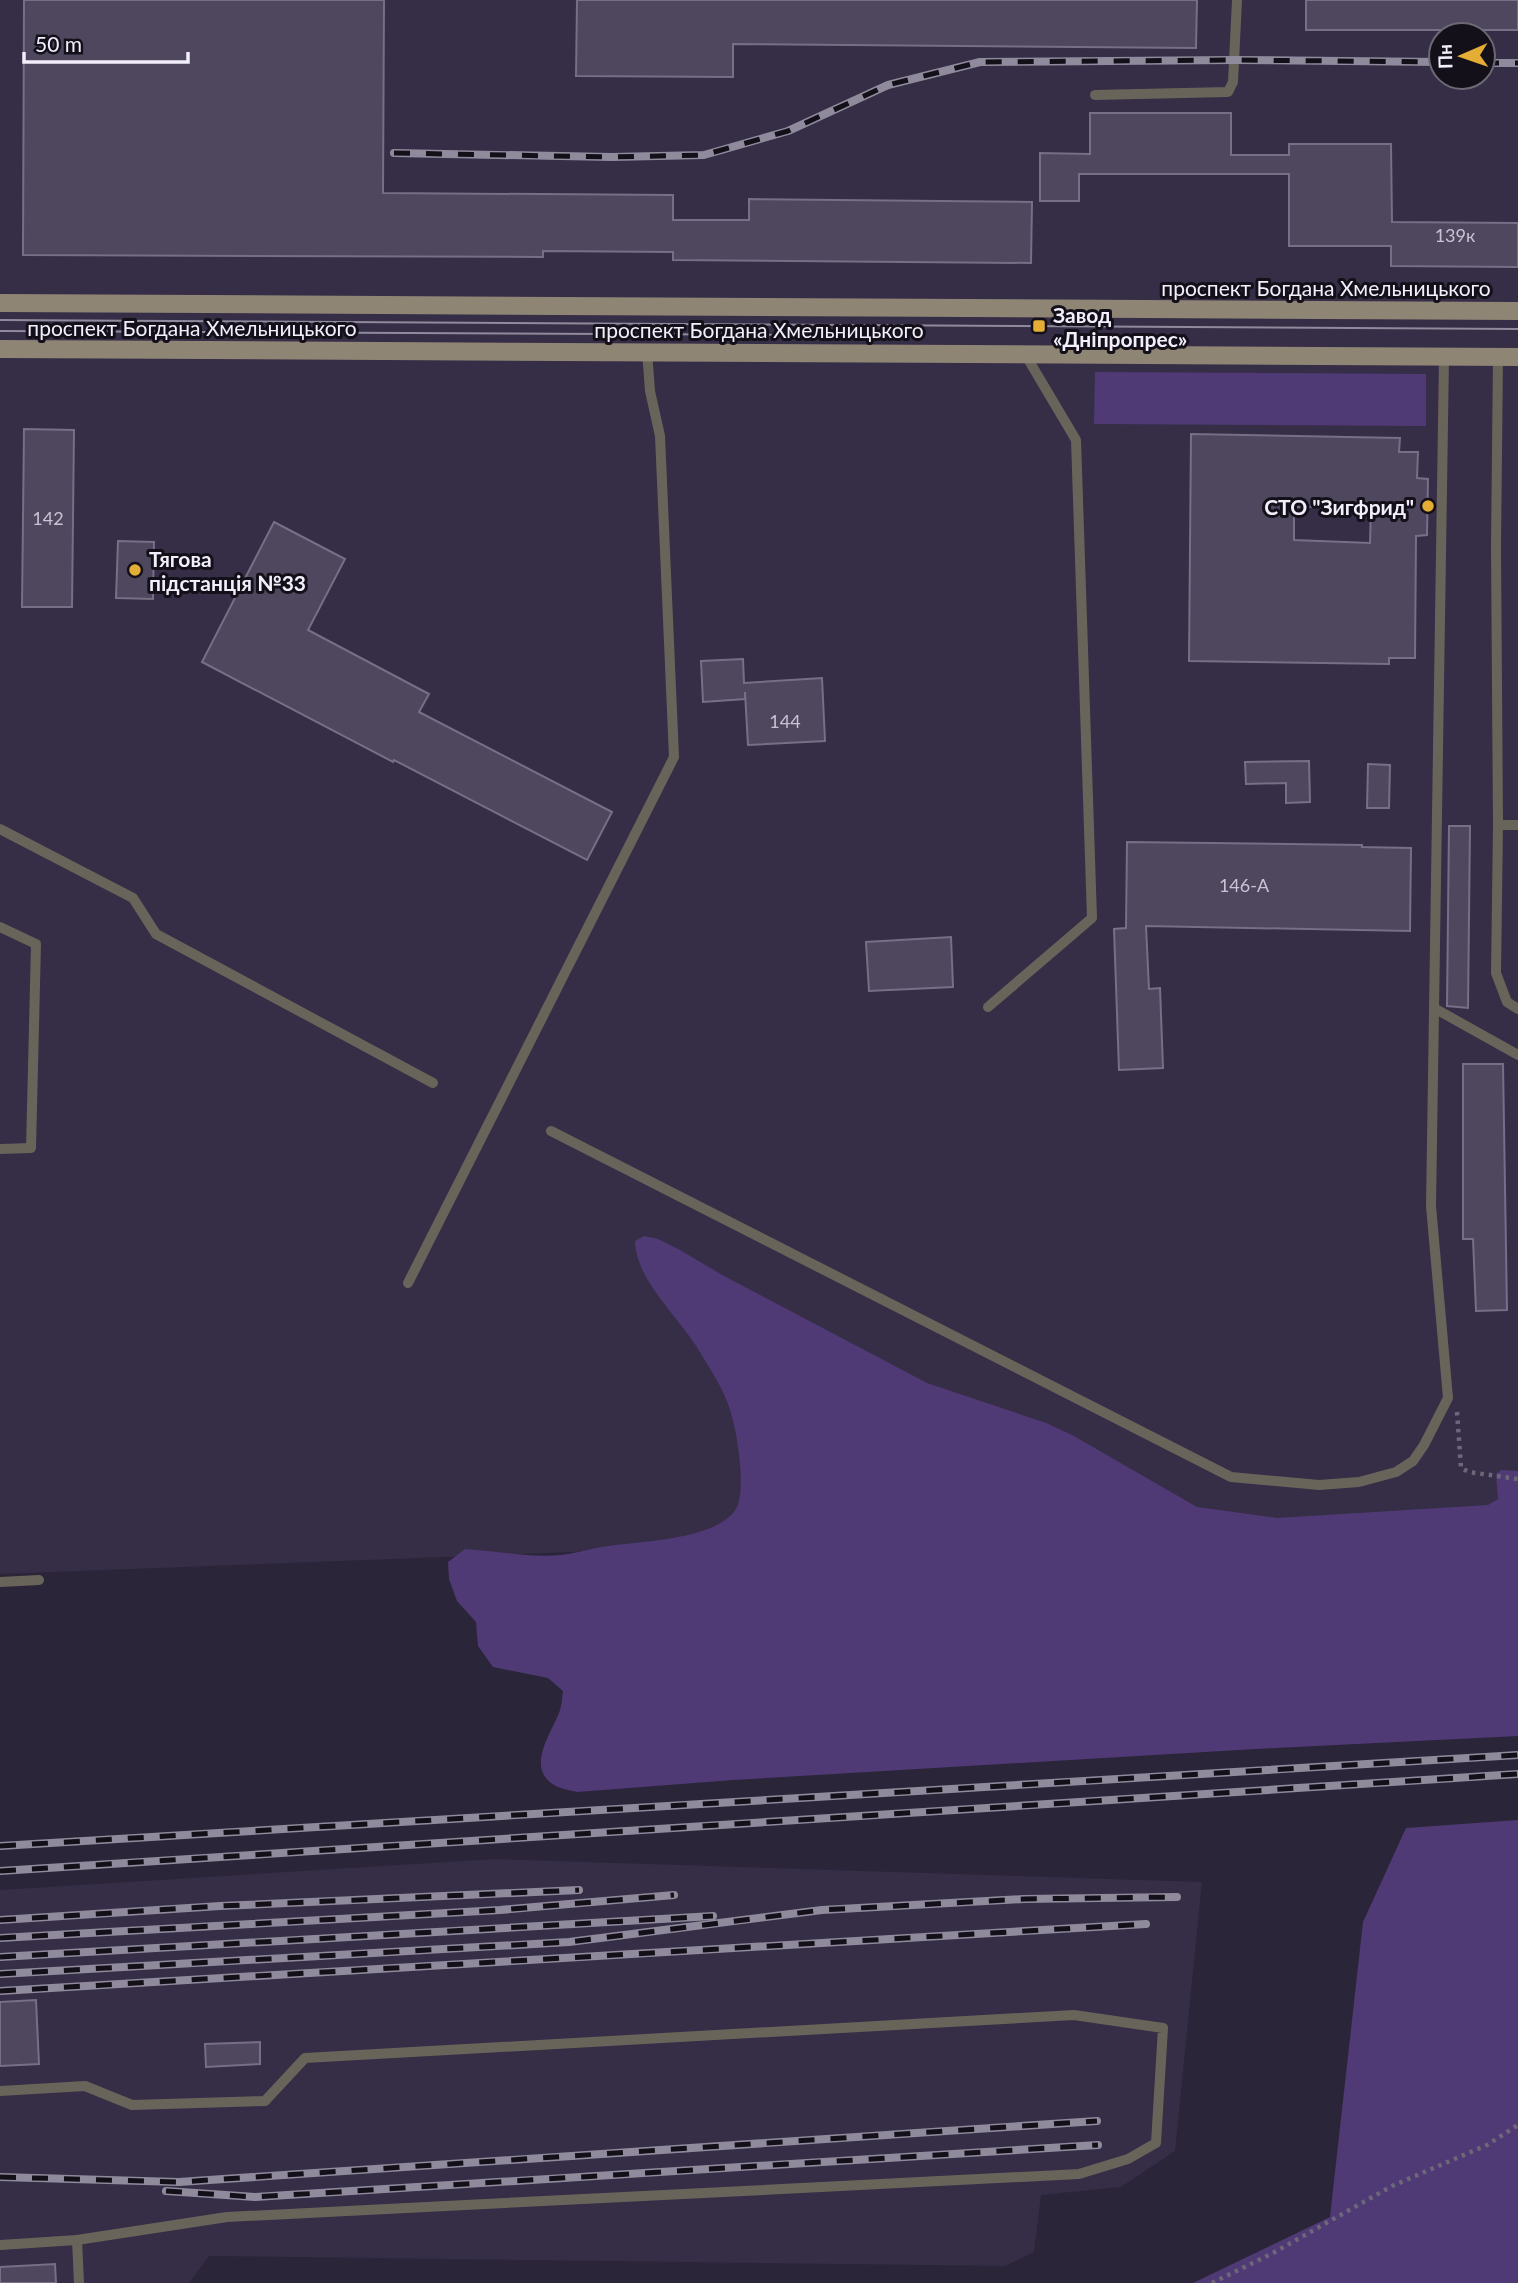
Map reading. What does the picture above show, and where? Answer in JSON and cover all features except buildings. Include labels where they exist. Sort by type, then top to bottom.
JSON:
[{"type":"main road","name":"проспект Богдана Хмельницького","points":[[0,303],[1518,311]]},
{"type":"main road","name":"проспект Богдана Хмельницького","points":[[0,349],[1518,357]]},
{"type":"lane","points":[[1095,95],[1228,92],[1233,82],[1237,0]]},
{"type":"lane","points":[[408,1283],[674,757],[660,436],[650,391],[648,351]]},
{"type":"lane","points":[[988,1007],[1092,918],[1076,440],[1025,354]]},
{"type":"lane","points":[[551,1131],[1231,1477],[1319,1485],[1359,1482],[1396,1472],[1413,1461],[1424,1446],[1448,1398],[1431,1206],[1444,357]]},
{"type":"lane","points":[[1497,357],[1496,973],[1507,1002],[1518,1009]]},
{"type":"lane","points":[[1498,825],[1518,825]]},
{"type":"lane","points":[[0,829],[132,898],[156,934],[433,1083]]},
{"type":"lane","points":[[0,927],[36,944],[31,1148],[0,1149]]},
{"type":"lane","points":[[1434,1008],[1518,1055]]},
{"type":"lane","points":[[0,1582],[39,1580]]},
{"type":"lane","points":[[0,2091],[85,2086],[132,2105],[265,2101],[305,2058],[1074,2015],[1163,2028],[1156,2143],[1128,2160],[1079,2174],[227,2217],[77,2240],[0,2245]]},
{"type":"lane","points":[[77,2240],[79,2283]]},
{"type":"path","points":[[1448,1398],[1455,1406],[1460,1421],[1461,1468],[1469,1472],[1518,1479]]},
{"type":"path","points":[[1212,2283],[1273,2253],[1392,2186],[1487,2145],[1518,2125]]},
{"type":"shaded area","points":[[0,0],[1518,0],[1518,1516],[0,1574]]},
{"type":"shaded area","points":[[1095,372],[1426,374],[1426,426],[1094,424]]},
{"type":"shaded area","points":[[644,1236],[658,1239],[680,1250],[927,1383],[1046,1423],[1072,1435],[1197,1507],[1277,1518],[1488,1505],[1498,1499],[1496,1474],[1501,1470],[1518,1471],[1518,1736],[733,1780],[577,1792],[556,1786],[542,1771],[541,1762],[542,1752],[560,1710],[563,1691],[548,1678],[493,1667],[478,1646],[476,1622],[457,1601],[449,1579],[448,1562],[465,1549],[549,1556],[674,1538],[711,1528],[726,1520],[736,1509],[741,1474],[733,1419],[716,1378],[690,1336],[659,1297],[642,1270],[635,1241]]},
{"type":"shaded area","points":[[1518,1820],[1518,2283],[1193,2283],[1330,2217],[1363,1922],[1406,1828]]},
{"type":"shaded area","points":[[495,1859],[1202,1882],[1175,2151],[1121,2187],[1041,2195],[1034,2252],[1005,2266],[209,2256],[189,2283],[0,2283],[0,1890]]},
{"type":"tram line","points":[[0,320],[1518,329]]},
{"type":"tram line","points":[[0,331],[794,335]]},
{"type":"railway","points":[[394,153],[612,157],[704,155],[788,131],[888,85],[980,62],[1427,62]]},
{"type":"railway","points":[[1497,63],[1518,63]]},
{"type":"railway","points":[[0,1846],[1518,1755]]},
{"type":"railway","points":[[0,1871],[1518,1774]]},
{"type":"railway","points":[[0,1920],[220,1906],[579,1890]]},
{"type":"railway","points":[[0,1938],[500,1910],[674,1895]]},
{"type":"railway","points":[[0,1974],[569,1942],[822,1910],[1024,1899],[1177,1897]]},
{"type":"railway","points":[[0,1957],[713,1916]]},
{"type":"railway","points":[[0,1991],[1146,1924]]},
{"type":"railway","points":[[0,2177],[179,2182],[1097,2121]]},
{"type":"railway","points":[[166,2191],[255,2197],[1098,2145]]},
{"type":"place","name":"Завод «Дніпропрес»","points":[[1039,326]]},
{"type":"place","name":"СТО \"Зигфрид\"","points":[[1428,506]]},
{"type":"place","name":"Тягова пiдстанцiя №33","points":[[135,570]]}]
